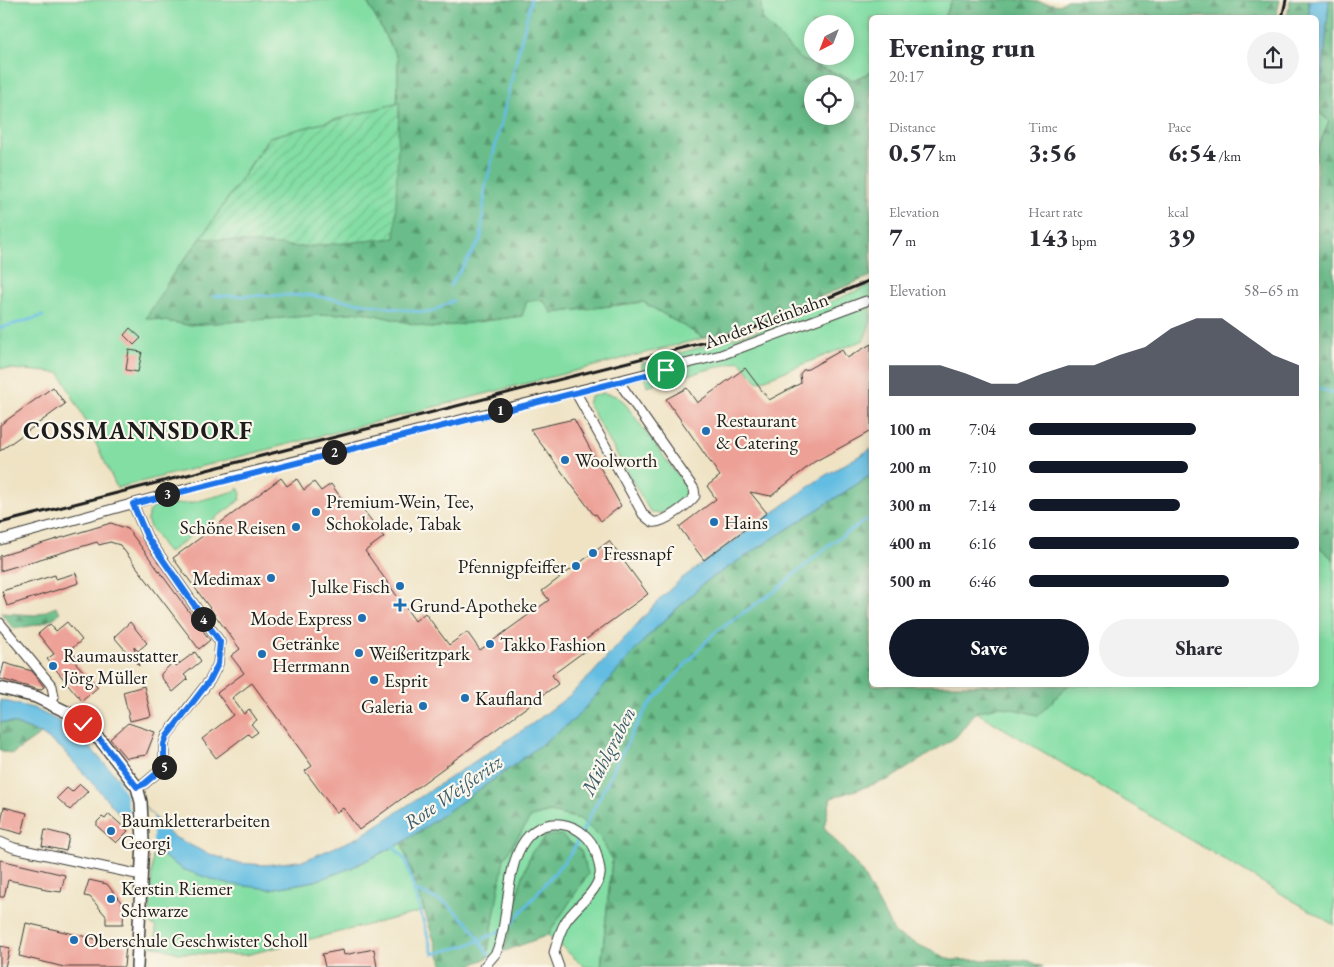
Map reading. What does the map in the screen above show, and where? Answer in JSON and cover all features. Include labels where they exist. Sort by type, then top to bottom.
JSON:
[{"type":"street","name":"An der Kleinbahn","points":[[0,540],[133,504],[722,355],[866,301]]},
{"type":"street","points":[[575,391],[643,514],[654,522],[661,522],[691,503],[695,496],[694,489],[619,382]]},
{"type":"street","points":[[133,504],[147,537],[220,642],[218,664],[210,680],[167,736],[164,744],[164,767],[144,784],[137,787]]},
{"type":"street","points":[[0,623],[52,686],[54,697],[51,703]]},
{"type":"street","points":[[0,688],[51,703],[71,714],[102,742],[137,787],[143,841],[137,967]]},
{"type":"street","points":[[484,967],[496,953],[503,934],[516,858],[524,840],[537,827],[558,823],[571,825],[588,836],[597,850],[600,875],[588,896],[566,921],[554,953],[559,967]]},
{"type":"street","points":[[0,842],[14,848],[141,875]]},
{"type":"green space","points":[[0,0],[366,0],[398,59],[399,103],[269,137],[201,238],[173,274],[147,318],[188,325],[362,312],[431,328],[522,316],[527,301],[543,300],[552,313],[643,302],[704,338],[117,488],[84,418],[60,373],[0,368]]},
{"type":"green space","points":[[366,0],[761,0],[762,19],[800,59],[804,61],[804,65],[815,65],[840,75],[804,75],[804,125],[854,125],[854,80],[869,73],[869,277],[756,323],[704,338],[643,302],[552,313],[543,300],[527,301],[522,316],[431,328],[362,312],[188,325],[146,318],[173,274],[201,238],[302,247],[395,238],[398,59]]},
{"type":"green space","points":[[761,0],[952,0],[945,15],[869,15],[869,73],[854,80],[854,75],[840,75],[815,65],[854,65],[854,15],[804,15],[804,61],[800,59],[762,19]]},
{"type":"green space","points":[[952,0],[1024,0],[1060,5],[1067,0],[1280,0],[1276,15],[945,15]]},
{"type":"green space","points":[[1290,0],[1309,0],[1309,15],[1287,15]]},
{"type":"green space","points":[[1329,0],[1334,0],[1334,560],[1319,547],[1319,146],[1329,121],[1319,112],[1319,94],[1323,73]]},
{"type":"green space","points":[[399,103],[395,238],[302,247],[201,238],[270,137]]},
{"type":"green space","points":[[1319,113],[1329,121],[1319,146]]},
{"type":"green space","points":[[869,286],[869,326],[864,340],[758,382],[740,361],[647,386],[641,364],[761,330]]},
{"type":"green space","points":[[603,393],[616,396],[623,401],[687,488],[685,498],[662,513],[652,513],[648,508],[588,404],[590,397]]},
{"type":"green space","points":[[869,476],[869,687],[1067,687],[1038,715],[1000,706],[976,712],[956,737],[890,779],[831,798],[824,827],[861,871],[895,934],[951,960],[1027,960],[1043,967],[601,967],[612,860],[600,837],[580,819],[550,812],[531,817],[504,859],[487,958],[467,967],[443,967],[402,843],[510,768],[704,583]]},
{"type":"green space","points":[[238,488],[241,493],[240,500],[168,553],[147,520],[149,512],[156,506],[190,503],[236,491]]},
{"type":"green space","points":[[1319,547],[1334,560],[1334,925],[976,712],[1000,706],[1038,715],[1067,687],[1319,687]]},
{"type":"green space","points":[[56,607],[60,612],[51,619],[39,624],[14,629],[1,613],[36,615]]},
{"type":"green space","points":[[0,722],[13,723],[41,734],[12,754],[0,750]]},
{"type":"green space","points":[[550,812],[580,819],[600,837],[612,860],[601,967],[585,967],[548,935],[588,874],[531,853],[520,885],[505,951],[487,958],[503,859],[531,817]]},
{"type":"green space","points":[[561,835],[581,851],[588,874],[548,935],[505,951],[520,885],[531,853],[546,836]]},
{"type":"green space","points":[[402,843],[424,911],[246,955],[179,953],[148,944],[156,937],[156,927],[149,923],[153,849],[182,869],[270,889],[315,881],[351,868]]},
{"type":"water","points":[[1309,0],[1329,0],[1323,73],[1319,94],[1319,15],[1309,15]]},
{"type":"water","name":"Rote Weißeritz","points":[[869,450],[869,476],[704,583],[648,636],[575,719],[510,768],[402,843],[351,868],[315,881],[270,889],[222,883],[182,869],[153,849],[133,829],[61,748],[41,734],[13,723],[0,722],[0,700],[33,708],[62,723],[78,735],[172,836],[204,852],[236,863],[266,865],[305,860],[359,837],[532,724],[569,696],[593,673],[658,601],[681,579],[821,478]]},
{"type":"pier","points":[[116,777],[153,816],[153,849],[133,829],[125,793]]},
{"type":"building","points":[[130,328],[141,338],[134,345],[124,335]]},
{"type":"building","points":[[869,345],[869,432],[814,462],[771,496],[750,492],[767,513],[704,560],[679,527],[716,499],[707,486],[720,476],[666,399],[687,388],[697,403],[745,368],[769,400],[801,383],[800,374],[803,370],[842,350],[847,358]]},
{"type":"building","points":[[129,350],[142,352],[138,372],[126,370]]},
{"type":"building","points":[[53,387],[65,404],[0,451],[0,425]]},
{"type":"building","points":[[574,419],[621,506],[601,521],[596,514],[594,515],[530,429]]},
{"type":"building","name":"Weißeritzpark","points":[[281,478],[287,486],[297,479],[304,490],[314,482],[321,491],[331,484],[349,509],[358,503],[384,537],[365,551],[415,621],[425,613],[449,645],[467,632],[480,650],[549,600],[542,591],[609,541],[648,594],[581,643],[586,650],[552,675],[558,684],[359,830],[343,808],[336,813],[305,771],[312,766],[252,683],[232,698],[244,714],[249,709],[257,720],[251,724],[258,732],[251,737],[248,734],[216,758],[202,739],[233,715],[217,693],[244,673],[231,656],[240,649],[173,558]]},
{"type":"building","points":[[111,523],[128,529],[210,640],[199,649],[120,545],[110,542],[99,545],[97,542],[0,571],[0,556]]},
{"type":"building","points":[[76,573],[79,583],[7,606],[2,591],[55,575],[56,579]]},
{"type":"building","points":[[67,622],[82,640],[70,650],[77,658],[74,661],[98,687],[82,701],[47,659],[54,654],[38,634],[50,624],[56,631]]},
{"type":"building","points":[[130,622],[147,643],[138,651],[134,647],[139,666],[114,637]]},
{"type":"building","points":[[195,652],[201,661],[184,675],[188,679],[173,692],[161,677],[161,674],[173,662],[176,666]]},
{"type":"building","points":[[4,663],[32,671],[44,687],[40,690],[0,679]]},
{"type":"building","points":[[144,686],[151,716],[130,721],[123,692]]},
{"type":"building","points":[[128,723],[155,732],[146,755],[126,758],[110,739]]},
{"type":"building","points":[[80,784],[88,791],[70,810],[57,798],[67,788],[72,792]]},
{"type":"building","points":[[4,807],[27,813],[22,834],[0,828]]},
{"type":"building","points":[[109,814],[128,831],[116,843],[97,826],[97,822],[102,817],[105,819]]},
{"type":"building","points":[[45,830],[69,836],[66,851],[42,846]]},
{"type":"building","points":[[0,860],[65,875],[61,892],[8,880],[4,897],[0,897]]},
{"type":"building","points":[[89,880],[107,884],[124,906],[123,924],[106,924],[106,916],[90,897],[84,896]]},
{"type":"building","name":"Oberschule Geschwister Scholl","points":[[26,923],[126,946],[124,967],[64,967],[19,956]]},
{"type":"building","points":[[0,946],[10,948],[5,967],[0,967]]},
{"type":"building","points":[[374,949],[377,967],[325,967],[322,954],[343,950],[344,955]]},
{"type":"waterway","points":[[450,286],[481,239],[485,189],[531,0]]},
{"type":"waterway","points":[[213,296],[308,295],[420,312],[431,312],[453,301]]},
{"type":"waterway","points":[[0,328],[43,316]]},
{"type":"waterway","points":[[1319,389],[1334,393]]},
{"type":"waterway","name":"Mühlgraben","points":[[414,890],[433,954],[468,945],[508,928],[572,852],[633,731],[649,705],[714,633],[775,591],[833,542],[869,518]]},
{"type":"waterway","points":[[392,845],[406,861],[414,890],[446,903],[470,925],[489,955]]},
{"type":"railway","points":[[1283,15],[1286,0]]},
{"type":"railway","points":[[0,523],[706,342],[757,327],[869,281]]},
{"type":"place","name":"Restaurant & Catering","points":[[706,431]]},
{"type":"place","name":"Woolworth","points":[[565,460]]},
{"type":"place","name":"Premium-Wein, Tee, Schokolade, Tabak","points":[[316,512]]},
{"type":"place","name":"Hains","points":[[714,522]]},
{"type":"place","name":"Schöne Reisen","points":[[296,527]]},
{"type":"place","name":"Fressnapf","points":[[593,553]]},
{"type":"place","name":"Pfennigpfeiffer","points":[[576,566]]},
{"type":"place","name":"Medimax","points":[[271,578]]},
{"type":"place","name":"Julke Fisch","points":[[400,586]]},
{"type":"place","name":"Grund-Apotheke","points":[[400,605]]},
{"type":"place","name":"Mode Express","points":[[362,618]]},
{"type":"place","name":"Takko Fashion","points":[[490,644]]},
{"type":"place","name":"Weißeritzpark","points":[[359,653]]},
{"type":"place","name":"Getränke Herrmann","points":[[262,654]]},
{"type":"place","name":"Raumausstatter Jörg Müller","points":[[53,666]]},
{"type":"place","name":"Esprit","points":[[374,680]]},
{"type":"place","name":"Kaufland","points":[[465,698]]},
{"type":"place","name":"Galeria","points":[[423,706]]},
{"type":"place","name":"Baumkletterarbeiten Georgi","points":[[111,831]]},
{"type":"place","name":"Kerstin Riemer Schwarze","points":[[111,899]]},
{"type":"place","name":"Oberschule Geschwister Scholl","points":[[74,940]]},
{"type":"district","name":"COSSMANNSDORF","points":[[138,431]]},
{"type":"route","points":[[83,724],[102,742],[129,774],[137,787],[144,784],[164,767],[164,744],[167,736],[210,680],[218,664],[220,642],[147,537],[138,520],[133,504],[215,481],[666,370]]}]
